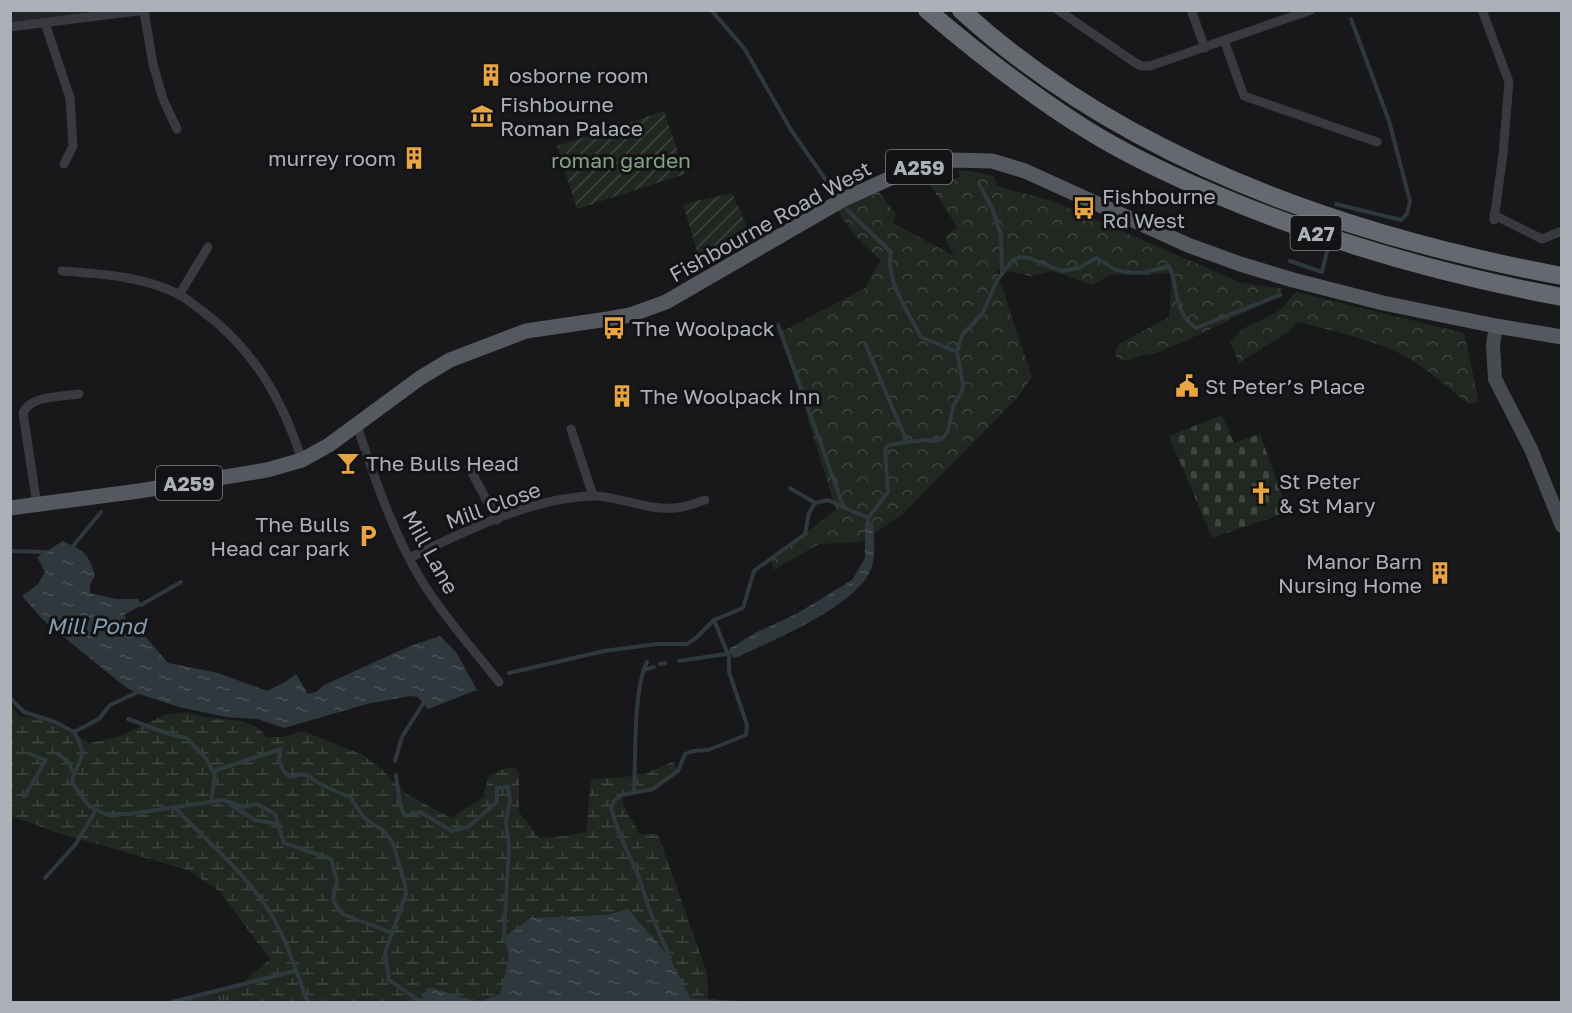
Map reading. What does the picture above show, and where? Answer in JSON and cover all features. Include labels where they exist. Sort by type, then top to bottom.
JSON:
[{"type":"highway","name":"A27","points":[[927,10],[1027,90],[1084,128],[1180,179],[1254,211],[1362,248],[1464,277],[1562,297]]},
{"type":"highway","name":"A27","points":[[961,10],[1010,52],[1097,111],[1168,151],[1224,176],[1300,205],[1416,243],[1562,276]]},
{"type":"main road","name":"Fishbourne Road West","points":[[10,508],[139,491],[267,470],[302,460],[357,426],[420,378],[450,360],[526,331],[608,320],[666,302],[844,199],[902,173],[927,164],[951,160],[992,162],[1025,171],[1138,224],[1240,264],[1372,300],[1496,326],[1562,337]]},
{"type":"street","points":[[1058,10],[1141,66],[1150,66],[1205,48],[1292,14],[1311,10]]},
{"type":"street","points":[[1191,10],[1205,48]]},
{"type":"street","points":[[1482,10],[1509,82],[1494,217],[1542,239],[1562,231]]},
{"type":"street","points":[[10,27],[145,11],[155,73],[163,99],[177,129]]},
{"type":"street","points":[[45,23],[70,98],[73,146],[64,164]]},
{"type":"street","points":[[1224,40],[1244,96],[1377,142]]},
{"type":"street","points":[[179,295],[208,247]]},
{"type":"street","points":[[62,271],[119,276],[151,284],[179,295],[212,318],[242,345],[280,403],[302,460]]},
{"type":"street","points":[[1496,326],[1493,345],[1495,379],[1522,431],[1562,525]]},
{"type":"street","points":[[37,505],[23,412],[26,405],[34,401],[79,394]]},
{"type":"street","name":"Mill Lane","points":[[357,426],[385,504],[409,558],[450,621],[499,682]]},
{"type":"street","points":[[571,429],[593,496]]},
{"type":"street","points":[[469,467],[497,520]]},
{"type":"street","name":"Mill Close","points":[[409,558],[457,535],[525,509],[593,496],[674,508],[705,500]]},
{"type":"shaded area","points":[[11,10],[146,11],[11,27]]},
{"type":"green space","name":"roman garden","points":[[664,111],[685,174],[577,209],[557,146]]},
{"type":"green space","points":[[940,169],[954,179],[960,177],[958,171],[994,176],[997,186],[1052,201],[1242,283],[1283,289],[1280,295],[1192,338],[1158,353],[1127,361],[1117,358],[1115,352],[1119,344],[1169,317],[1172,273],[1112,274],[1092,285],[1052,271],[1031,276],[996,269],[1032,377],[1018,397],[903,514],[861,542],[819,544],[773,570],[771,559],[836,510],[781,332],[865,288],[881,260],[856,237],[837,208],[878,191],[896,214],[893,223],[954,256],[945,238],[957,227],[924,175],[931,170]]},
{"type":"green space","points":[[732,193],[748,229],[700,261],[683,204]]},
{"type":"green space","points":[[1296,292],[1464,333],[1479,402],[1469,404],[1423,367],[1381,345],[1298,322],[1288,332],[1239,363],[1230,343],[1234,337],[1245,328],[1278,311]]},
{"type":"green space","points":[[1222,415],[1234,443],[1260,434],[1288,512],[1212,538],[1169,436]]},
{"type":"green space","points":[[10,704],[20,716],[56,725],[90,743],[123,735],[164,715],[184,712],[241,721],[257,727],[267,737],[283,737],[303,731],[361,754],[375,763],[407,794],[451,818],[483,797],[489,776],[500,770],[515,767],[519,773],[519,812],[539,838],[586,832],[591,779],[643,773],[673,761],[678,771],[653,789],[622,795],[624,806],[639,834],[658,834],[707,973],[708,999],[759,1002],[242,1002],[236,988],[270,959],[219,891],[188,870],[58,833],[11,816]]},
{"type":"green space","points":[[236,988],[242,1002],[174,1002]]},
{"type":"water","points":[[865,522],[873,523],[874,552],[873,564],[863,583],[832,609],[772,641],[733,658],[729,649],[755,633],[796,614],[852,580],[865,558]]},
{"type":"water","name":"Mill Pond","points":[[63,541],[81,550],[90,562],[95,575],[90,585],[90,593],[116,599],[138,599],[141,605],[124,615],[129,624],[139,629],[168,663],[218,673],[267,691],[296,674],[308,694],[410,646],[440,636],[456,652],[477,690],[428,709],[418,697],[410,696],[367,704],[284,728],[257,719],[226,717],[179,707],[136,693],[124,686],[43,620],[22,596],[38,584],[45,572],[37,557]]},
{"type":"water","points":[[628,909],[670,958],[691,999],[759,1002],[478,1002],[500,994],[509,958],[504,937],[531,918],[607,915]]},
{"type":"water","points":[[428,987],[478,1002],[420,1002]]},
{"type":"waterway","points":[[711,10],[744,48],[791,130],[830,186]]},
{"type":"waterway","points":[[1336,204],[1401,220],[1407,214],[1410,201],[1389,121],[1351,19]]},
{"type":"waterway","points":[[979,184],[992,208],[1001,235],[1002,274]]},
{"type":"waterway","points":[[847,210],[891,252],[890,263],[894,285],[921,337],[957,352]]},
{"type":"waterway","points":[[1290,261],[1322,272],[1327,251]]},
{"type":"waterway","points":[[869,527],[868,518],[888,492],[885,450],[888,445],[924,440],[935,441],[943,438],[948,431],[953,407],[962,391],[963,384],[957,352],[960,341],[963,334],[983,313],[997,280],[1013,260],[1020,257],[1029,258],[1062,271],[1079,268],[1096,258],[1117,270],[1130,273],[1169,266],[1183,315],[1196,328],[1280,295]]},
{"type":"waterway","points":[[778,325],[844,508]]},
{"type":"waterway","points":[[865,343],[907,442]]},
{"type":"waterway","points":[[790,488],[815,503]]},
{"type":"waterway","points":[[509,673],[604,651],[656,644],[687,644],[714,620],[743,608],[754,571],[805,534],[809,513],[815,503],[828,500],[868,518]]},
{"type":"waterway","points":[[73,546],[101,512]]},
{"type":"waterway","points":[[10,551],[45,552]]},
{"type":"waterway","points":[[141,605],[181,582]]},
{"type":"waterway","points":[[670,958],[611,808],[614,801],[622,795],[653,789],[678,771],[685,754],[708,750],[746,735],[747,725],[729,672],[729,657],[714,620]]},
{"type":"waterway","points":[[679,661],[726,654],[735,650]]},
{"type":"waterway","points":[[634,792],[637,706],[639,689],[647,662]]},
{"type":"waterway","points":[[660,664],[665,663]]},
{"type":"waterway","points":[[643,670],[654,667]]},
{"type":"waterway","points":[[136,693],[110,705],[99,719],[74,732],[82,754],[72,783],[89,806],[105,814],[130,814],[223,800],[243,807],[257,804],[275,814],[284,843],[331,859],[337,880],[333,900],[342,914],[393,933]]},
{"type":"waterway","points":[[10,698],[24,712],[55,722],[74,732]]},
{"type":"waterway","points":[[395,761],[402,737],[424,702]]},
{"type":"waterway","points":[[128,719],[187,738],[207,760],[215,775],[211,802]]},
{"type":"waterway","points":[[214,771],[281,749],[279,760],[288,776],[301,774],[309,776],[318,783],[351,798],[364,818],[384,831],[393,843],[406,894],[385,953],[389,980],[420,1001]]},
{"type":"waterway","points":[[57,753],[69,763],[73,772]]},
{"type":"waterway","points":[[24,797],[46,760],[30,754]]},
{"type":"waterway","points":[[396,775],[400,805],[405,816],[420,812],[452,831],[468,827],[497,802],[497,788],[508,787],[510,800],[506,822],[509,846],[504,937]]},
{"type":"waterway","points":[[231,805],[255,820],[279,824]]},
{"type":"waterway","points":[[174,807],[236,869],[268,909],[285,943],[308,1002]]},
{"type":"waterway","points":[[45,878],[75,845],[96,810]]},
{"type":"waterway","points":[[172,1002],[295,971]]},
{"type":"place","name":"osborne room","points":[[491,75]]},
{"type":"place","name":"Fishbourne Roman Palace","points":[[482,116]]},
{"type":"place","name":"murrey room","points":[[414,158]]},
{"type":"place","name":"Fishbourne Rd West","points":[[1084,208]]},
{"type":"place","name":"The Woolpack","points":[[614,328]]},
{"type":"place","name":"St Peter’s Place","points":[[1187,386]]},
{"type":"place","name":"The Woolpack Inn","points":[[622,396]]},
{"type":"place","name":"The Bulls Head","points":[[348,463]]},
{"type":"place","name":"St Peter & St Mary","points":[[1261,493]]},
{"type":"place","name":"The Bulls Head car park","points":[[368,536]]},
{"type":"place","name":"Manor Barn Nursing Home","points":[[1440,573]]}]
